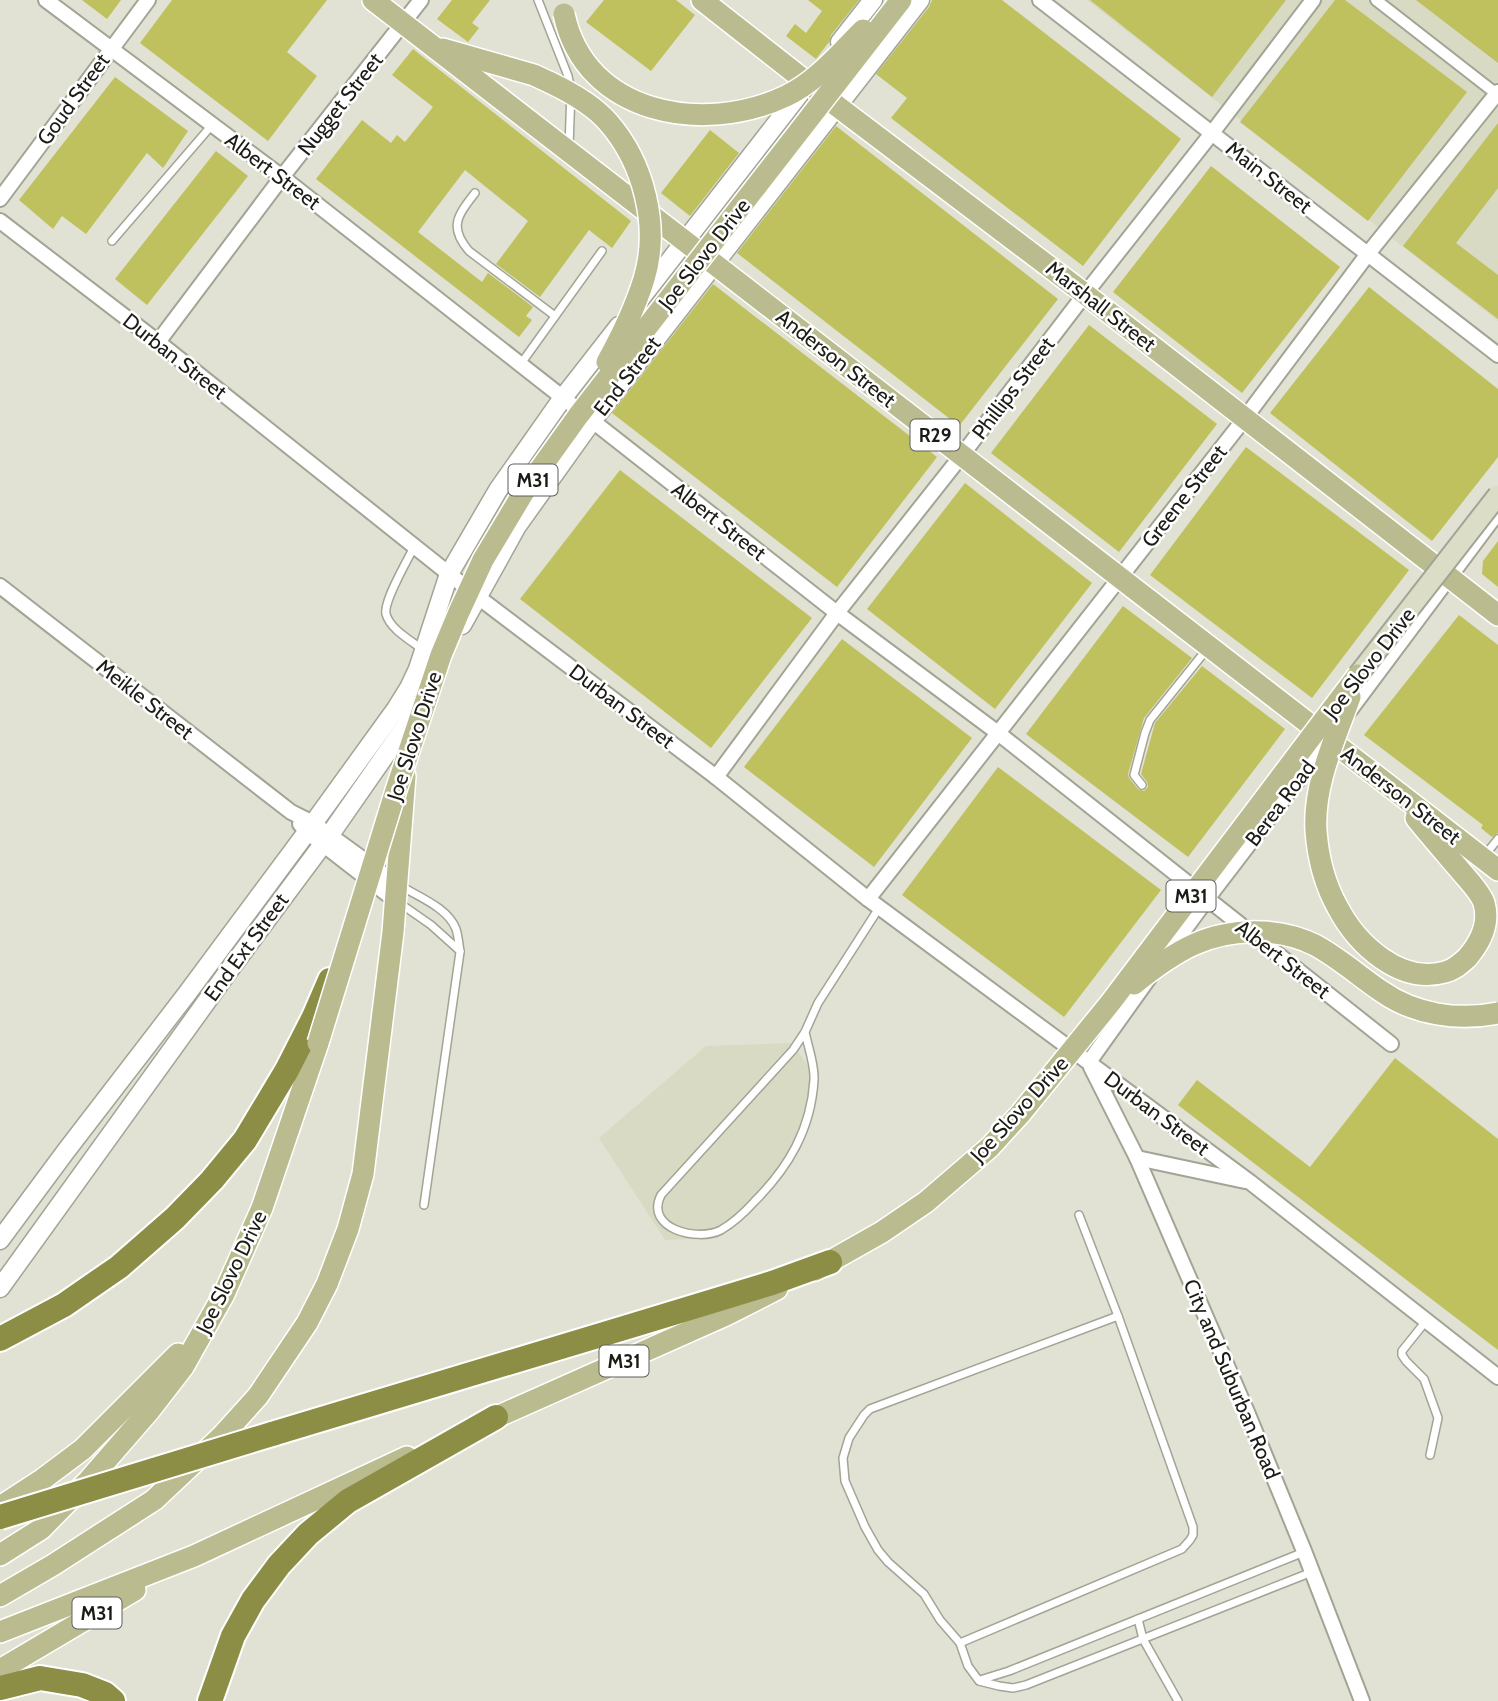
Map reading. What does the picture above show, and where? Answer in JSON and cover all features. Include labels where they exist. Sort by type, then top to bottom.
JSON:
[{"type":"highway","points":[[5,1337],[64,1305],[120,1267],[175,1218],[212,1180],[245,1140],[287,1070],[314,1017],[358,913]]},
{"type":"highway","points":[[0,1517],[659,1318],[830,1262]]},
{"type":"highway","points":[[210,1701],[233,1636],[246,1612],[279,1565],[308,1534],[348,1501],[496,1417]]},
{"type":"highway","points":[[0,1688],[40,1678],[82,1685],[105,1694],[113,1701]]},
{"type":"main road","name":"Anderson Street","points":[[373,0],[1490,864]]},
{"type":"main road","name":"Marshall Street","points":[[702,0],[837,106],[1085,293],[1498,615]]},
{"type":"main road","points":[[564,7],[567,31],[574,46],[600,79],[618,92],[645,105],[666,112],[693,116],[722,115],[750,109],[789,95],[810,81],[893,0]]},
{"type":"main road","name":"Joe Slovo Drive","points":[[0,1555],[41,1529],[89,1480],[149,1411],[183,1367],[224,1294],[262,1208],[318,1042],[441,655],[483,560],[525,490],[585,418],[901,0]]},
{"type":"main road","points":[[434,46],[534,75],[572,93],[609,123],[623,142],[636,168],[643,186],[650,221],[645,276],[630,318],[585,418]]},
{"type":"main road","name":"Joe Slovo Drive","points":[[194,1556],[384,1467],[726,1315],[830,1262],[883,1232],[926,1202],[990,1147],[1111,1002],[1498,495]]},
{"type":"main road","points":[[1358,675],[1323,775],[1317,806],[1316,830],[1326,883],[1338,909],[1354,933],[1372,952],[1394,966],[1411,972],[1425,975],[1444,973],[1456,968],[1478,945],[1486,920],[1484,903],[1470,882],[1395,791]]},
{"type":"main road","points":[[0,1596],[154,1500],[221,1437],[257,1396],[307,1322],[327,1284],[348,1229],[363,1174],[393,932],[409,721]]},
{"type":"main road","points":[[1111,1002],[1180,951],[1206,939],[1249,931],[1293,936],[1313,944],[1337,958],[1384,993],[1424,1012],[1481,1017],[1498,1013]]},
{"type":"main road","points":[[0,1507],[83,1448],[206,1327]]},
{"type":"main road","points":[[0,1632],[194,1556]]},
{"type":"main road","name":"M31","points":[[0,1670],[194,1556]]},
{"type":"street","name":"Albert Street","points":[[46,0],[282,177],[585,418],[837,613],[998,733],[1391,1044]]},
{"type":"street","name":"Goud Street","points":[[0,199],[148,0]]},
{"type":"street","name":"Nugget Street","points":[[158,342],[282,177],[421,0]]},
{"type":"street","name":"End Street","points":[[449,574],[498,490],[562,399],[873,0]]},
{"type":"street","name":"End Street","points":[[478,597],[517,526],[585,418],[714,265],[920,0]]},
{"type":"street","name":"Main Street","points":[[1040,0],[1498,355]]},
{"type":"street","name":"Phillips Street","points":[[716,777],[837,613],[1313,0]]},
{"type":"street","points":[[1376,0],[1498,94]]},
{"type":"street","name":"Greene Street","points":[[874,903],[998,733],[1245,418],[1367,255],[1498,94]]},
{"type":"street","name":"Durban Street","points":[[0,221],[158,342],[478,597],[716,777],[874,903],[1250,1182],[1498,1377]]},
{"type":"street","name":"Berea Road","points":[[1089,1062],[1207,899],[1498,512]]},
{"type":"street","name":"End Ext Street","points":[[0,1240],[186,995],[396,709],[409,688],[424,651],[449,574]]},
{"type":"street","name":"Meikle Street","points":[[0,586],[396,892]]},
{"type":"street","name":"End Ext Street","points":[[0,1287],[326,840],[409,721],[478,597]]},
{"type":"street","name":"City and Suburban Road","points":[[1089,1062],[1137,1158],[1247,1412],[1362,1701]]},
{"type":"street","name":"Durban Street","points":[[1137,1158],[1250,1182]]},
{"type":"lane","points":[[538,0],[568,76],[571,91],[569,151]]},
{"type":"lane","points":[[112,241],[212,125]]},
{"type":"lane","points":[[475,193],[460,212],[457,221],[461,242],[469,251],[555,316]]},
{"type":"lane","points":[[520,365],[602,251]]},
{"type":"lane","points":[[415,546],[386,604],[386,615],[395,628],[424,651]]},
{"type":"lane","points":[[1142,785],[1134,775],[1150,720],[1209,646]]},
{"type":"lane","points":[[1490,864],[1498,839]]},
{"type":"lane","points":[[396,892],[438,908],[456,928],[460,951],[424,1205]]},
{"type":"lane","points":[[396,892],[460,951]]},
{"type":"lane","points":[[805,1032],[814,1076],[809,1114],[799,1143],[773,1183],[720,1231],[701,1235],[684,1232],[663,1223],[657,1210],[661,1195],[793,1050],[874,903]]},
{"type":"lane","points":[[960,1643],[1182,1549],[1193,1535],[1193,1528],[1118,1316],[1079,1214]]},
{"type":"lane","points":[[1118,1316],[870,1409],[849,1438],[843,1458],[845,1481],[878,1550],[923,1594],[940,1620],[960,1643],[968,1667],[979,1681],[1013,1688],[1312,1572]]},
{"type":"lane","points":[[1426,1321],[1402,1351],[1402,1355],[1424,1379],[1438,1418],[1430,1455]]},
{"type":"lane","points":[[979,1681],[1304,1551]]},
{"type":"lane","points":[[1138,1619],[1143,1639],[1178,1701]]},
{"type":"shaded area","points":[[1087,0],[1498,0],[1498,321]]},
{"type":"shaded area","points":[[793,1043],[814,1076],[809,1114],[773,1183],[718,1238],[665,1240],[599,1138],[706,1046]]},
{"type":"building","points":[[82,0],[121,0],[107,19]]},
{"type":"building","points":[[172,0],[327,0],[287,52],[317,76],[268,141],[140,43]]},
{"type":"building","points":[[452,0],[490,0],[472,23],[479,28],[468,42],[437,19]]},
{"type":"building","points":[[604,0],[676,0],[695,15],[651,71],[586,22]]},
{"type":"building","points":[[808,0],[859,0],[816,59],[786,36],[795,24],[806,33],[822,11]]},
{"type":"building","points":[[932,0],[1002,0],[1181,139],[1083,266],[891,118],[907,98],[876,74]]},
{"type":"building","points":[[1090,0],[1286,0],[1212,97]]},
{"type":"building","points":[[1335,0],[1345,0],[1467,92],[1368,221],[1240,122]]},
{"type":"building","points":[[1416,0],[1498,0],[1498,63]]},
{"type":"building","points":[[413,49],[631,221],[612,248],[589,230],[540,297],[496,264],[528,221],[465,170],[418,232],[482,282],[488,273],[533,307],[526,316],[532,320],[519,337],[316,179],[362,120],[391,143],[397,135],[405,142],[433,107],[392,75]]},
{"type":"building","points":[[115,77],[188,131],[163,168],[147,153],[86,234],[62,216],[53,229],[19,200]]},
{"type":"building","points":[[1498,123],[1498,188],[1456,243],[1498,275],[1498,319],[1403,246]]},
{"type":"building","points":[[836,126],[1058,299],[959,426],[737,253]]},
{"type":"building","points":[[710,130],[739,153],[690,216],[661,193]]},
{"type":"building","points":[[216,151],[248,176],[147,305],[115,279]]},
{"type":"building","points":[[1211,166],[1340,267],[1242,393],[1113,292]]},
{"type":"building","points":[[713,284],[937,457],[837,587],[612,413]]},
{"type":"building","points":[[1369,287],[1498,389],[1498,457],[1432,541],[1270,413]]},
{"type":"building","points":[[1089,325],[1217,424],[1119,552],[991,453]]},
{"type":"building","points":[[1246,447],[1409,570],[1312,698],[1150,575]]},
{"type":"building","points":[[620,470],[812,618],[711,748],[520,599]]},
{"type":"building","points":[[965,483],[1092,583],[995,709],[867,609]]},
{"type":"building","points":[[1498,541],[1498,587],[1482,574],[1483,561]]},
{"type":"building","points":[[1123,606],[1192,658],[1144,718],[1128,774],[1138,789],[1144,791],[1148,787],[1141,774],[1155,723],[1202,666],[1285,729],[1188,857],[1026,734]]},
{"type":"building","points":[[1459,615],[1498,645],[1498,833],[1492,837],[1481,828],[1483,825],[1364,735]]},
{"type":"building","points":[[842,639],[972,738],[874,867],[744,767]]},
{"type":"building","points":[[998,767],[1161,890],[1064,1017],[902,895]]},
{"type":"building","points":[[1395,1058],[1498,1139],[1498,1350],[1178,1105],[1197,1080],[1310,1167]]}]
